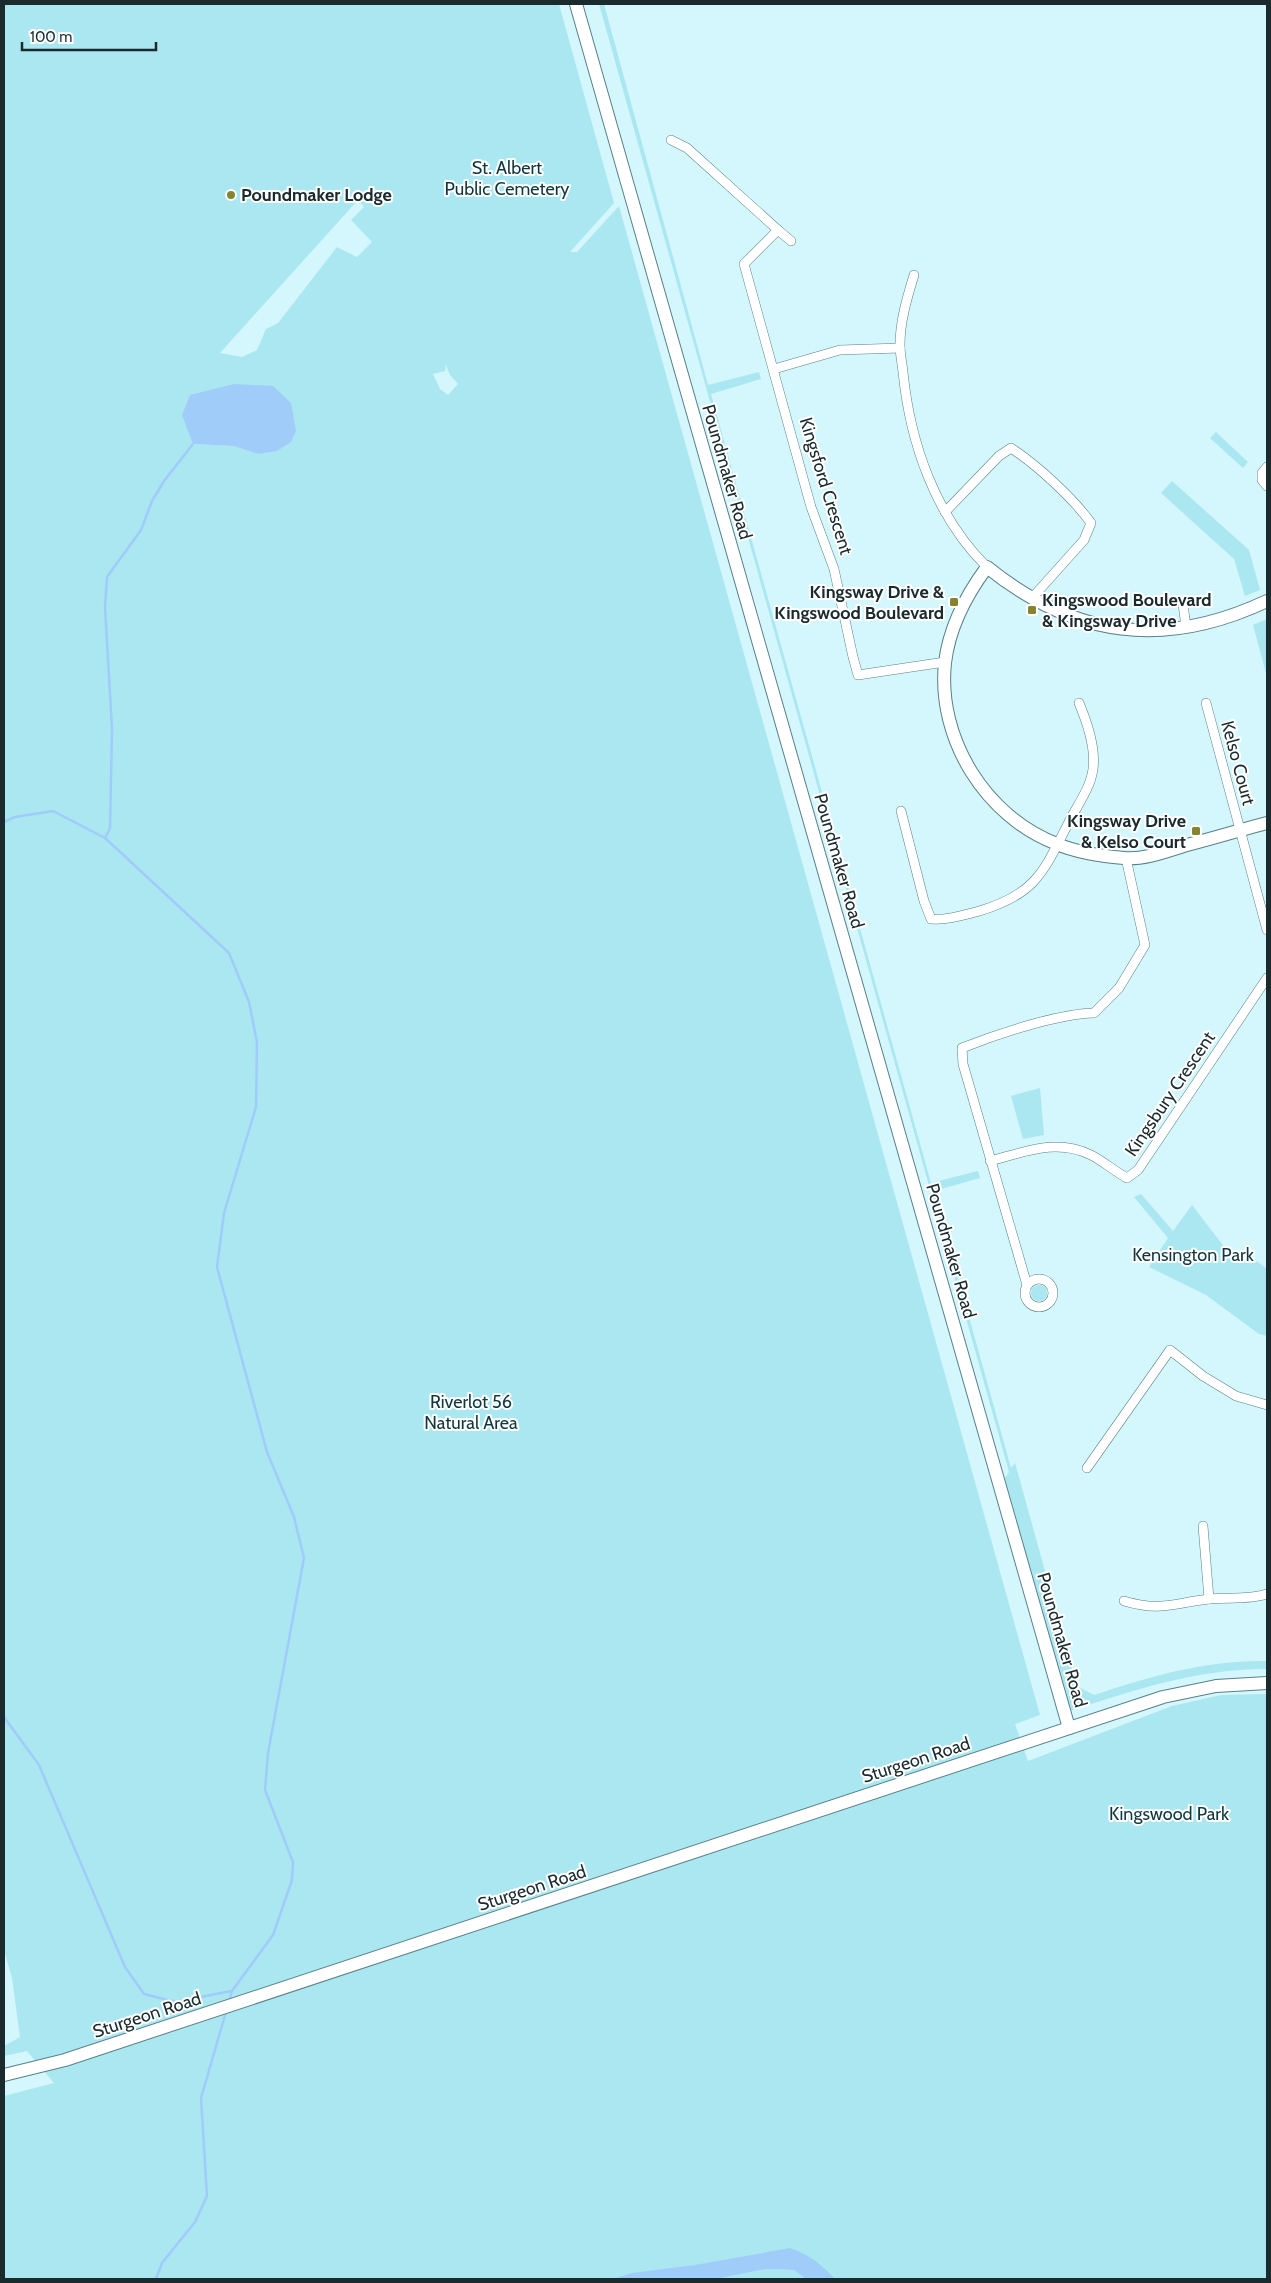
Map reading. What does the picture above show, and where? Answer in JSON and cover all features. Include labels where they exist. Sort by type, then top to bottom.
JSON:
[{"type":"street","name":"Poundmaker Road","points":[[576,4],[1069,1728]]},
{"type":"street","points":[[671,140],[687,148],[791,241]]},
{"type":"street","name":"Kingsford Crescent","points":[[778,230],[744,264],[811,507],[839,584],[858,675],[945,662]]},
{"type":"street","points":[[914,275],[903,310],[900,348],[909,411],[924,464],[945,512],[956,530],[987,567],[1032,598],[1071,617],[1096,625],[1159,630],[1186,627],[1215,622],[1267,601]]},
{"type":"street","points":[[774,369],[840,350],[900,348]]},
{"type":"street","points":[[945,512],[999,456],[1011,448],[1023,456],[1082,511],[1091,523],[1084,540],[1032,598]]},
{"type":"street","points":[[1267,467],[1262,473],[1262,480],[1267,486]]},
{"type":"street","points":[[987,567],[971,590],[958,617],[945,662],[945,692],[950,722],[960,751],[975,777],[993,801],[1015,821],[1042,838],[1058,845],[1126,858],[1160,853],[1267,823]]},
{"type":"street","points":[[1183,604],[1186,627]]},
{"type":"street","points":[[901,811],[924,902],[931,919],[946,920],[1012,900],[1035,881],[1058,845],[1087,786],[1093,769],[1093,751],[1086,720],[1079,703]]},
{"type":"street","name":"Kelso Court","points":[[1206,703],[1240,830]]},
{"type":"street","points":[[1240,830],[1267,930]]},
{"type":"street","points":[[1026,1285],[963,1064],[962,1048],[983,1039],[1071,1015],[1094,1013],[1119,988],[1145,944],[1126,858]]},
{"type":"street","name":"Kingsbury Crescent","points":[[990,1160],[1044,1147],[1061,1146],[1092,1156],[1127,1178],[1138,1170],[1267,978]]},
{"type":"street","points":[[1087,1468],[1170,1350],[1203,1376],[1236,1396],[1267,1404]]},
{"type":"street","points":[[1203,1526],[1209,1599]]},
{"type":"street","points":[[1124,1601],[1144,1607],[1161,1607],[1209,1599],[1244,1598],[1267,1594]]},
{"type":"street","name":"Sturgeon Road","points":[[4,2075],[84,2054],[1187,1690],[1267,1683]]},
{"type":"green space","points":[[4,4],[559,4],[614,203],[570,252],[577,252],[619,206],[1040,1715],[1015,1724],[1028,1761],[1172,1706],[1221,1695],[1267,1694],[1267,2279],[821,2279],[798,2265],[651,2279],[4,2279],[4,2096],[54,2083],[27,2051],[4,2056],[4,2046],[20,2037],[12,1978],[4,1950]],"holes":[[[358,200],[364,207],[351,220],[372,242],[357,257],[337,247],[278,323],[266,329],[257,350],[242,357],[220,353]],[[446,365],[450,375],[458,384],[448,395],[440,389],[433,374],[445,371]],[[291,442],[258,454],[233,446],[193,444]]]},
{"type":"green space","points":[[599,4],[604,4],[708,385],[759,372],[761,379],[711,394],[931,1183],[978,1171],[980,1178],[934,1191],[1011,1468],[1015,1463],[1077,1686],[1094,1695],[1179,1670],[1200,1666],[1244,1661],[1267,1661],[1267,1669],[1215,1673],[1166,1682],[1067,1712],[1003,1481],[1009,1472]]},
{"type":"green space","points":[[1216,432],[1248,462],[1243,468],[1210,438]]},
{"type":"green space","points":[[1172,481],[1249,550],[1260,590],[1245,596],[1234,559],[1161,493]]},
{"type":"green space","points":[[1267,619],[1267,677],[1253,625]]},
{"type":"green space","points":[[1040,1088],[1044,1135],[1023,1139],[1011,1096]]},
{"type":"green space","name":"Kensington Park","points":[[1141,1194],[1173,1231],[1192,1205],[1225,1248],[1258,1262],[1267,1269],[1267,1336],[1259,1334],[1206,1295],[1149,1267],[1168,1238],[1134,1197]]},
{"type":"green space","points":[[1039,1285],[1045,1287],[1047,1293],[1045,1299],[1039,1301],[1033,1299],[1031,1293],[1033,1287]]},
{"type":"green space","points":[[767,2269],[794,2270],[806,2279],[716,2279]]},
{"type":"shaded area","points":[[234,384],[273,386],[291,403],[296,431],[291,442],[277,451],[258,454],[233,446],[193,444],[182,415],[190,395]]},
{"type":"shaded area","points":[[790,2248],[815,2260],[835,2279],[806,2279],[794,2270],[767,2269],[716,2279],[613,2279],[632,2273],[695,2265]]},
{"type":"waterway","points":[[105,838],[110,828],[112,729],[105,607],[107,577],[141,530],[152,501],[164,481],[193,444]]},
{"type":"waterway","points":[[4,822],[15,817],[53,811],[105,838],[229,953],[249,1002],[257,1042],[256,1107],[224,1213],[217,1267],[267,1452],[294,1517],[304,1558],[268,1753],[265,1790],[293,1862],[292,1880],[273,1935],[232,1991],[229,2002]]},
{"type":"waterway","points":[[4,1717],[39,1765],[125,1967],[144,1994],[176,2002],[231,1991]]},
{"type":"waterway","points":[[156,2279],[162,2263],[195,2222],[207,2196],[201,2098],[226,2012]]},
{"type":"place","name":"Poundmaker Lodge","points":[[231,195]]},
{"type":"place","name":"Kingsway Drive & Kingswood Boulevard","points":[[954,602]]},
{"type":"place","name":"Kingswood Boulevard & Kingsway Drive","points":[[1032,610]]},
{"type":"place","name":"Kingsway Drive & Kelso Court","points":[[1196,831]]},
{"type":"park label","name":"St. Albert Public Cemetery","points":[[507,178]]},
{"type":"park label","name":"Riverlot 56 Natural Area","points":[[471,1412]]},
{"type":"park label","name":"Kingswood Park","points":[[1169,1814]]}]
